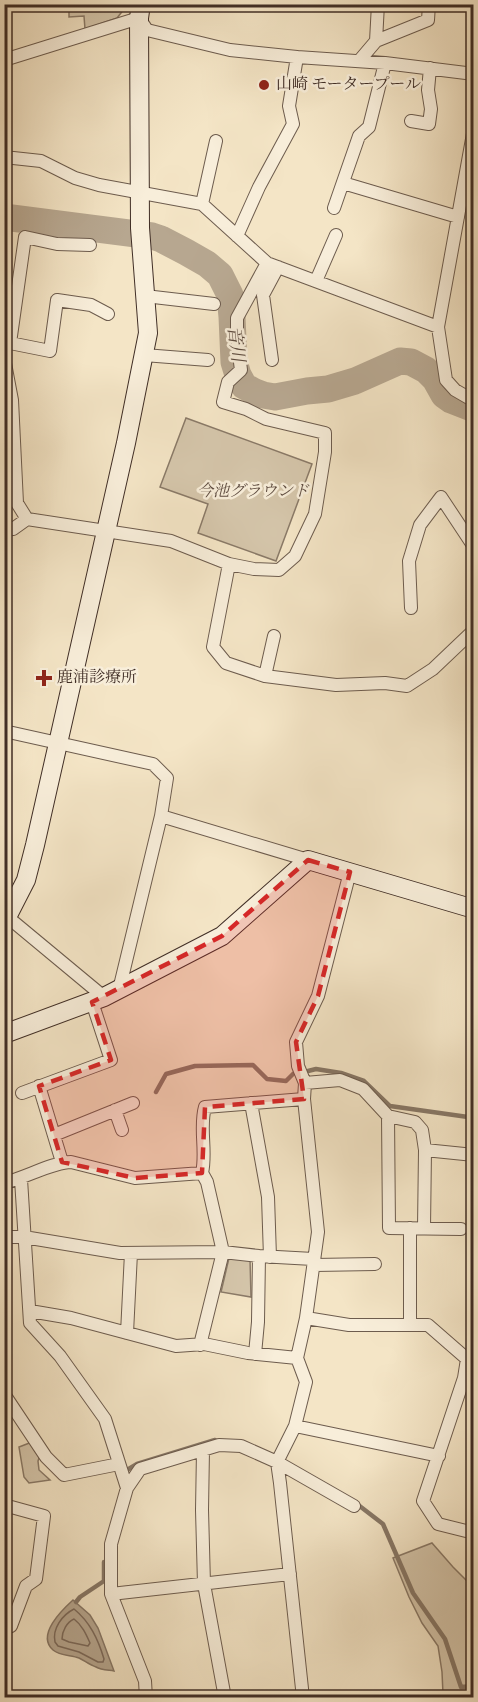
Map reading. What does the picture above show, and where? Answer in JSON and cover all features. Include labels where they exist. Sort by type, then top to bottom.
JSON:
[{"type":"street","points":[[376,40],[378,4]]},
{"type":"street","points":[[359,61],[376,40],[428,20],[429,4]]},
{"type":"street","points":[[140,11],[147,30],[230,50],[385,63],[474,74]]},
{"type":"street","points":[[4,60],[140,11]]},
{"type":"street","points":[[105,996],[5,917],[26,880],[126,443],[148,333],[141,236],[140,11]]},
{"type":"street","points":[[237,236],[259,187],[294,124],[289,106],[297,57]]},
{"type":"street","points":[[334,208],[359,136],[369,127],[385,63]]},
{"type":"street","points":[[411,121],[429,124],[430,68]]},
{"type":"street","points":[[474,128],[438,327],[446,380],[455,390],[474,400]]},
{"type":"street","points":[[202,204],[216,141]]},
{"type":"street","points":[[4,156],[41,161],[99,185],[202,204],[272,265],[438,327]]},
{"type":"street","points":[[343,183],[458,217]]},
{"type":"street","points":[[316,281],[336,235]]},
{"type":"street","points":[[90,245],[57,244],[25,237],[7,342],[50,351],[57,300],[91,305],[108,314]]},
{"type":"street","points":[[272,265],[263,295],[272,360]]},
{"type":"street","points":[[4,530],[13,529],[27,519],[105,530],[171,541],[229,564],[254,569],[279,570],[295,556],[315,514],[325,453],[325,433],[266,420],[246,409],[223,402],[228,382],[241,370],[237,318],[272,265]]},
{"type":"street","points":[[145,296],[214,304]]},
{"type":"street","points":[[144,355],[208,360]]},
{"type":"street","points":[[4,358],[12,400],[9,431],[17,502],[27,519]]},
{"type":"street","points":[[411,608],[409,561],[420,525],[441,497],[474,547]]},
{"type":"street","points":[[229,564],[213,647],[226,663],[265,676],[336,685],[386,683],[407,686],[433,669],[474,630]]},
{"type":"street","points":[[265,676],[274,636]]},
{"type":"street","points":[[4,731],[153,764],[167,778],[161,816],[105,996],[111,1059],[22,1093]]},
{"type":"street","points":[[161,816],[474,909]]},
{"type":"street","points":[[4,1034],[105,996],[222,936],[308,860]]},
{"type":"street","points":[[303,1698],[277,1462],[295,1426],[306,1382],[297,1358],[306,1318],[318,1232],[304,1099],[305,1083],[298,1066],[296,1042],[318,996],[350,872]]},
{"type":"street","points":[[305,1083],[340,1080],[363,1089],[388,1116],[415,1122],[422,1130],[426,1150],[424,1228]]},
{"type":"street","points":[[39,1086],[62,1162]]},
{"type":"street","points":[[200,1345],[224,1252],[207,1182],[202,1173],[205,1161],[202,1118],[205,1107],[304,1099]]},
{"type":"street","points":[[54,1135],[133,1103]]},
{"type":"street","points":[[251,1103],[268,1197],[255,1354]]},
{"type":"street","points":[[115,1110],[122,1130]]},
{"type":"street","points":[[388,1116],[389,1228],[461,1229]]},
{"type":"street","points":[[426,1150],[474,1155]]},
{"type":"street","points":[[4,1183],[21,1179],[62,1162],[71,1162],[135,1178],[202,1173]]},
{"type":"street","points":[[21,1179],[30,1323],[60,1356],[105,1419],[127,1488]]},
{"type":"street","points":[[410,1228],[410,1325]]},
{"type":"street","points":[[4,1237],[24,1236],[117,1253],[224,1252],[313,1262],[375,1264]]},
{"type":"street","points":[[127,1334],[131,1253]]},
{"type":"street","points":[[30,1311],[71,1318],[176,1346],[204,1344],[255,1354],[297,1358]]},
{"type":"street","points":[[306,1318],[349,1325],[428,1325],[470,1360],[423,1501],[438,1524],[474,1533]]},
{"type":"street","points":[[4,1394],[46,1457],[64,1474],[119,1464]]},
{"type":"street","points":[[295,1426],[439,1456]]},
{"type":"street","points":[[146,1698],[145,1681],[111,1593],[111,1544],[127,1488],[140,1469],[219,1445],[242,1446],[277,1462],[354,1506]]},
{"type":"street","points":[[203,1450],[204,1584],[225,1698]]},
{"type":"street","points":[[4,1505],[44,1516],[36,1579],[26,1586],[10,1626],[4,1629]]},
{"type":"street","points":[[111,1593],[290,1574]]},
{"type":"highlighted area","points":[[308,860],[350,872],[318,996],[296,1042],[304,1099],[205,1107],[202,1173],[135,1178],[62,1162],[39,1086],[111,1060],[92,1002],[222,936]]},
{"type":"green space","points":[[128,4],[117,18],[85,29],[84,16],[69,17],[69,5]]},
{"type":"green space","name":"今池グラウンド","points":[[186,418],[312,464],[276,561],[198,533],[208,504],[160,487]]},
{"type":"green space","points":[[229,1258],[250,1259],[251,1297],[221,1292]]},
{"type":"green space","points":[[32,1442],[40,1455],[39,1470],[50,1480],[29,1483],[24,1477],[19,1447]]},
{"type":"green space","points":[[432,1543],[473,1587],[473,1697],[450,1697],[443,1694],[438,1646],[422,1623],[393,1558]]},
{"type":"water","points":[[73,1600],[90,1615],[98,1628],[114,1671],[100,1669],[79,1658],[59,1653],[49,1644],[47,1637],[52,1623]]},
{"type":"waterway","name":"音川","points":[[4,217],[152,236],[207,264],[220,275],[230,295],[234,362],[244,386],[255,392],[275,397],[328,389],[355,381],[400,361],[411,362],[426,370],[435,379],[444,395],[474,409]]},
{"type":"waterway","points":[[156,1092],[166,1074],[195,1066],[253,1065],[267,1079],[286,1081],[293,1074]]},
{"type":"waterway","points":[[308,1071],[316,1069],[341,1073],[364,1081],[390,1106],[474,1117]]},
{"type":"waterway","points":[[127,1470],[137,1464],[215,1440]]},
{"type":"waterway","points":[[357,1504],[383,1524],[413,1593],[445,1639],[461,1687],[474,1686]]},
{"type":"waterway","points":[[76,1602],[104,1581],[104,1562]]},
{"type":"place","name":"山崎 モータープール","points":[[264,85]]},
{"type":"place","name":"鹿浦診療所","points":[[44,678]]}]
